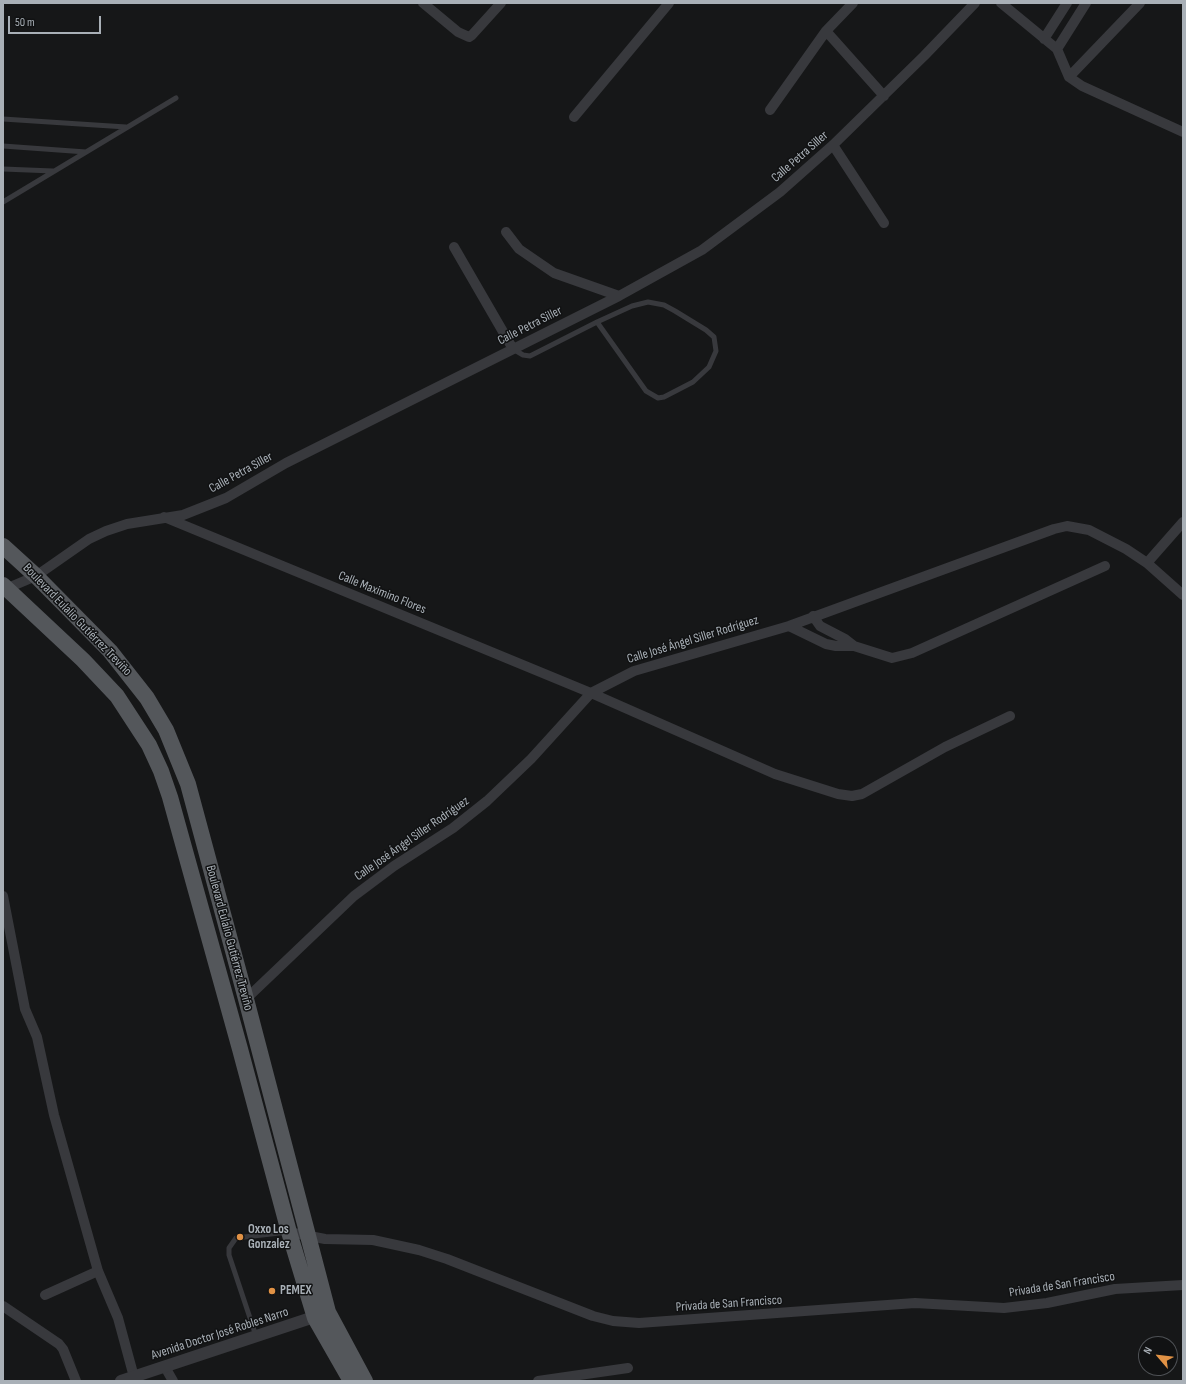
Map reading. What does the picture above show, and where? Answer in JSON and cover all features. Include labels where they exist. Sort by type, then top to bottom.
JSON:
[{"type":"main road","name":"Boulevard Eulalio Gutiérrez Treviño","points":[[3,546],[36,576],[110,651],[133,679],[158,715],[166,730],[188,784],[258,1043],[307,1236],[321,1315],[365,1381]]},
{"type":"main road","name":"Boulevard Eulalio Gutiérrez Treviño","points":[[4,588],[83,660],[117,696],[149,745],[161,771],[191,870],[289,1232],[321,1315],[351,1381]]},
{"type":"main road","points":[[191,870],[210,864]]},
{"type":"main road","points":[[240,1049],[258,1043]]},
{"type":"street","points":[[423,3],[458,32],[469,36],[501,3]]},
{"type":"street","points":[[574,117],[669,3]]},
{"type":"street","points":[[770,110],[826,31],[853,3]]},
{"type":"street","name":"Calle Petra Siller","points":[[4,588],[36,576],[89,539],[106,531],[127,524],[183,514],[226,498],[286,463],[619,296],[702,250],[780,192],[834,145],[975,3]]},
{"type":"street","points":[[1001,3],[1057,49],[1069,77],[1096,93],[1183,132]]},
{"type":"street","points":[[1044,39],[1067,3]]},
{"type":"street","points":[[1069,77],[1140,3]]},
{"type":"street","points":[[1057,49],[1083,4]]},
{"type":"street","points":[[826,31],[884,96]]},
{"type":"street","points":[[834,145],[884,223]]},
{"type":"street","points":[[506,232],[519,249],[554,273],[619,296]]},
{"type":"street","points":[[454,247],[513,349]]},
{"type":"street","name":"Calle Maximino Flores","points":[[164,518],[591,693],[775,774],[824,791],[852,796],[862,794],[945,747],[1010,716]]},
{"type":"street","points":[[1147,563],[1183,522]]},
{"type":"street","name":"Calle José Ángel Siller Rodríguez","points":[[246,999],[364,888],[394,866],[453,828],[487,801],[531,759],[591,693],[634,671],[789,626],[1054,529],[1067,526],[1089,530],[1147,563],[1183,595]]},
{"type":"street","points":[[789,626],[826,644],[836,646],[854,646],[892,658],[912,653],[1105,566]]},
{"type":"street","points":[[813,616],[820,626],[845,639],[854,646]]},
{"type":"street","points":[[3,896],[25,1009],[37,1037],[54,1115],[98,1271],[118,1318],[134,1377]]},
{"type":"street","name":"Privada de San Francisco","points":[[289,1232],[325,1239],[374,1240],[419,1250],[447,1259],[593,1316],[613,1321],[639,1323],[915,1303],[1004,1308],[1047,1303],[1120,1289],[1183,1285]]},
{"type":"street","points":[[45,1295],[98,1271]]},
{"type":"street","points":[[3,1306],[59,1344],[63,1349],[76,1381]]},
{"type":"street","name":"Avenida Doctor José Robles Narro","points":[[121,1381],[321,1315]]},
{"type":"street","points":[[166,1367],[173,1381]]},
{"type":"street","points":[[538,1381],[628,1368]]},
{"type":"lane","points":[[3,202],[176,98]]},
{"type":"lane","points":[[3,119],[126,127]]},
{"type":"lane","points":[[3,146],[86,152]]},
{"type":"lane","points":[[3,169],[54,171]]},
{"type":"lane","points":[[513,349],[523,355],[530,356],[597,322],[642,302],[655,302],[675,310],[706,330],[715,341],[716,352],[709,367],[693,382],[664,397],[658,398],[646,391],[597,322]]},
{"type":"lane","points":[[256,1337],[229,1255],[229,1248],[236,1238],[289,1232]]},
{"type":"place","name":"Oxxo Los Gonzalez","points":[[240,1237]]},
{"type":"place","name":"PEMEX","points":[[272,1291]]}]
